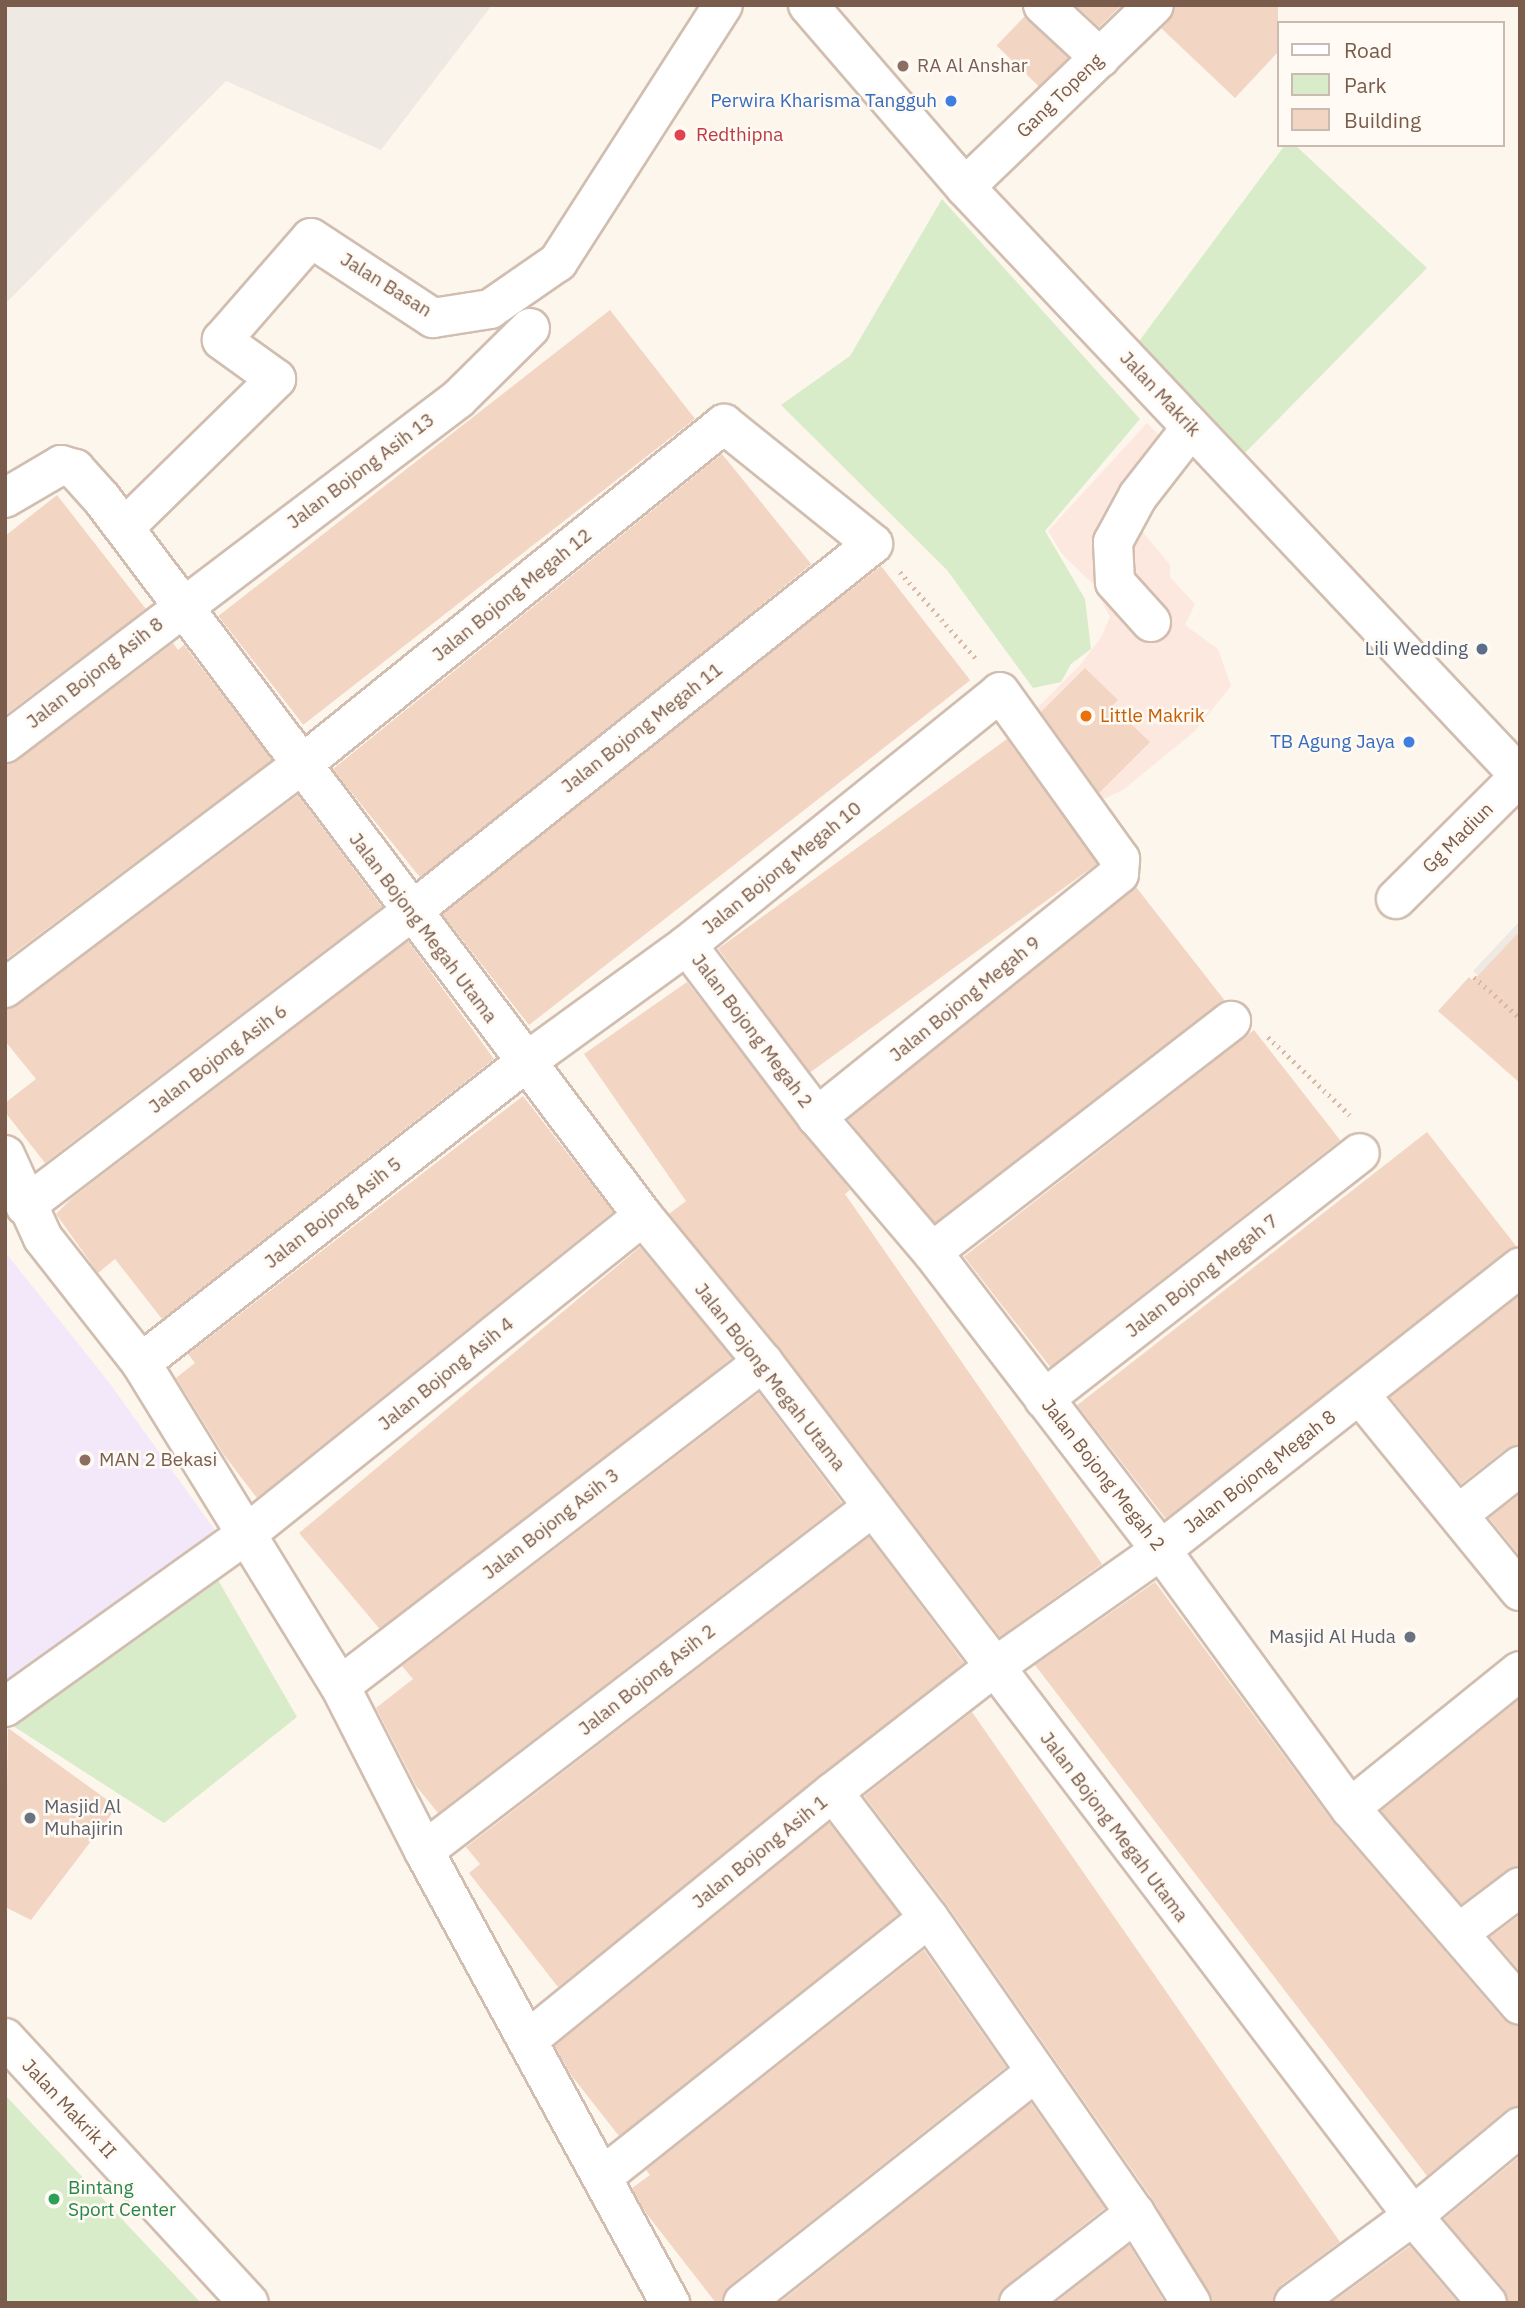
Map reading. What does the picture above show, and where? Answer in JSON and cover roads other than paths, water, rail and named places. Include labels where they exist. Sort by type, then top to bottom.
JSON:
[{"type":"street","name":"Jalan Basan","points":[[124,528],[276,379],[222,340],[311,238],[433,317],[490,309],[558,262],[723,5]]},
{"type":"street","name":"Jalan Makrik","points":[[808,5],[965,187],[1520,776]]},
{"type":"street","points":[[1043,5],[1100,58]]},
{"type":"street","name":"Gang Topeng","points":[[965,187],[1154,5]]},
{"type":"street","name":"Jalan Bojong Asih 13","points":[[184,603],[458,399],[530,328]]},
{"type":"street","name":"Jalan Bojong Megah 11","points":[[411,912],[873,544],[724,425]]},
{"type":"street","name":"Jalan Bojong Megah 12","points":[[5,988],[300,765],[724,425]]},
{"type":"street","points":[[1151,622],[1115,582],[1113,541],[1138,496],[1191,428]]},
{"type":"street","name":"Jalan Bojong Megah Utama","points":[[5,498],[48,470],[61,465],[75,469],[124,528],[184,603],[300,765],[643,1216],[763,1362],[870,1508],[1413,2216],[1487,2303]]},
{"type":"street","name":"Jalan Bojong Asih 8","points":[[5,743],[184,603]]},
{"type":"street","name":"Jalan Bojong Megah 9","points":[[817,1117],[1119,874],[1120,859],[1000,692]]},
{"type":"street","name":"Jalan Bojong Megah 10","points":[[526,1062],[687,945],[1000,692]]},
{"type":"street","name":"Gg Madiun","points":[[1396,899],[1520,776]]},
{"type":"street","name":"Jalan Bojong Asih 6","points":[[25,1206],[411,912]]},
{"type":"street","name":"Jalan Bojong Megah 2","points":[[687,945],[817,1117],[932,1252],[1161,1550],[1350,1808],[1520,2005]]},
{"type":"street","points":[[932,1252],[1231,1021]]},
{"type":"street","name":"Jalan Bojong Asih 5","points":[[141,1363],[526,1062]]},
{"type":"street","name":"Jalan Bojong Megah 7","points":[[1044,1399],[1360,1153]]},
{"type":"street","points":[[5,1154],[25,1206],[58,1260],[141,1363],[218,1492],[249,1532],[340,1686],[424,1851],[529,2039],[670,2303]]},
{"type":"street","name":"Jalan Bojong Asih 4","points":[[5,1707],[249,1532],[643,1216]]},
{"type":"street","name":"Jalan Bojong Megah 8","points":[[993,1668],[1161,1550],[1520,1267]]},
{"type":"street","name":"Jalan Bojong Asih 3","points":[[340,1686],[763,1362]]},
{"type":"street","points":[[1360,1395],[1520,1591]]},
{"type":"street","points":[[1459,1514],[1520,1466]]},
{"type":"street","name":"Jalan Bojong Asih 2","points":[[424,1851],[870,1508]]},
{"type":"street","name":"Jalan Bojong Asih 1","points":[[529,2039],[833,1792],[993,1668]]},
{"type":"street","points":[[1350,1808],[1520,1671]]},
{"type":"street","points":[[833,1792],[929,1918],[1135,2213],[1191,2303]]},
{"type":"street","points":[[1459,1933],[1520,1887]]},
{"type":"street","points":[[602,2177],[929,1918]]},
{"type":"street","name":"Jalan Makrik II","points":[[5,2038],[249,2303]]},
{"type":"street","points":[[743,2303],[1035,2073]]},
{"type":"street","points":[[1294,2303],[1413,2216],[1520,2127]]},
{"type":"street","points":[[1019,2303],[1135,2213]]},
{"type":"place","name":"RA Al Anshar","points":[[903,66]]},
{"type":"place","name":"Perwira Kharisma Tangguh","points":[[951,101]]},
{"type":"place","name":"Redthipna","points":[[680,135]]},
{"type":"place","name":"Lili Wedding","points":[[1482,649]]},
{"type":"place","name":"Little Makrik","points":[[1086,716]]},
{"type":"place","name":"TB Agung Jaya","points":[[1409,742]]},
{"type":"place","name":"MAN 2 Bekasi","points":[[85,1460]]},
{"type":"place","name":"Masjid Al Huda","points":[[1410,1637]]},
{"type":"place","name":"Masjid Al Muhajirin","points":[[30,1818]]},
{"type":"place","name":"Bintang Sport Center","points":[[54,2199]]}]
